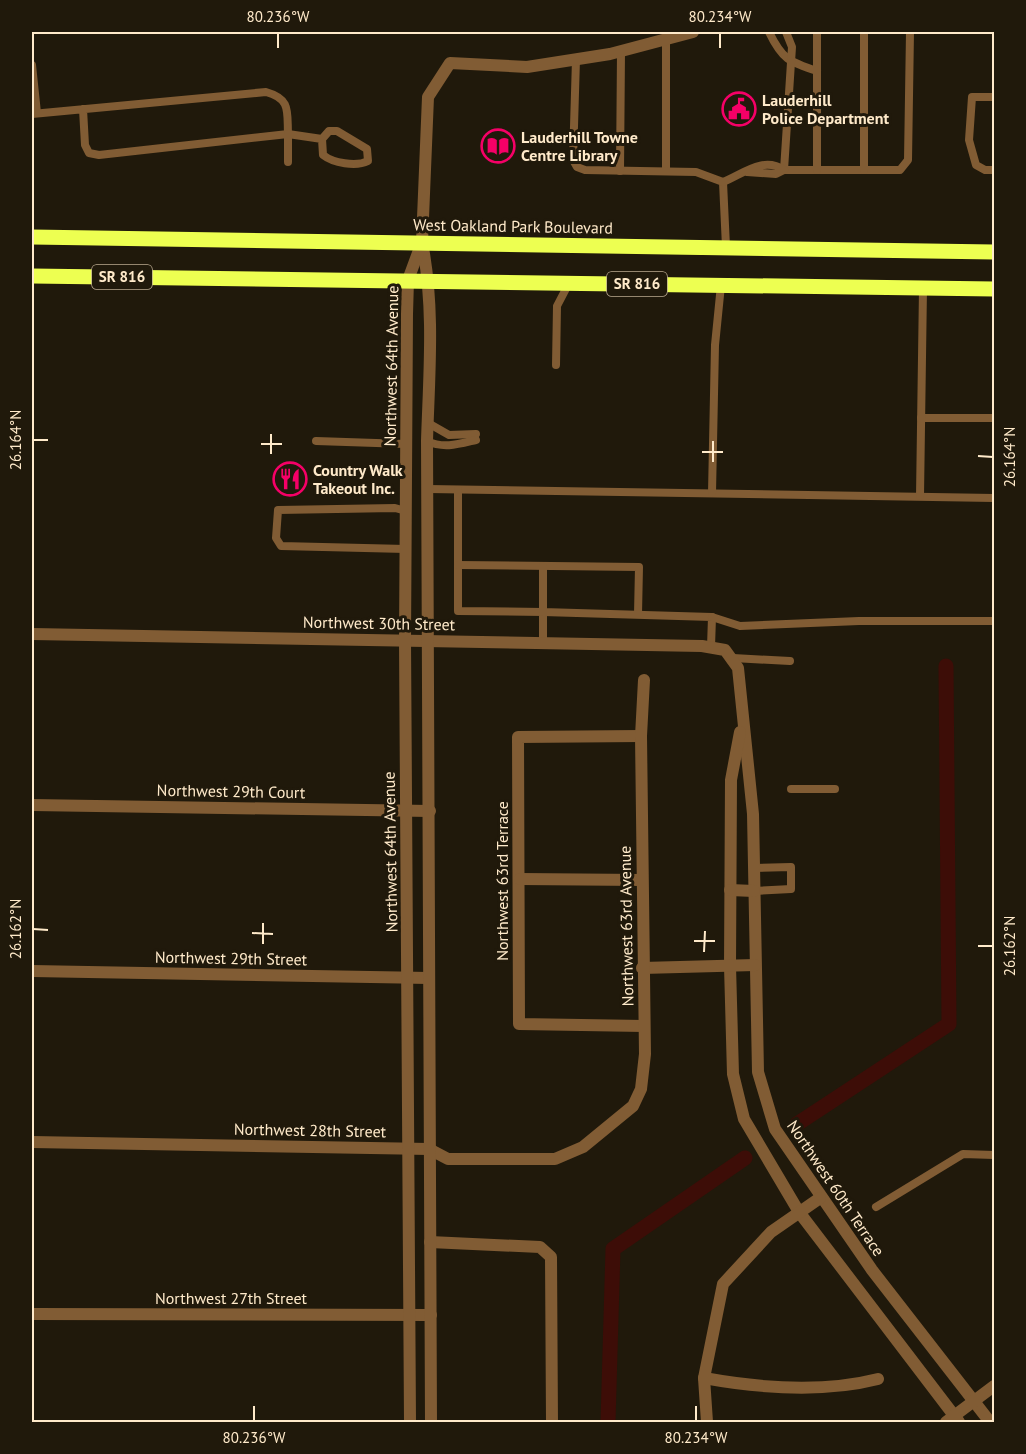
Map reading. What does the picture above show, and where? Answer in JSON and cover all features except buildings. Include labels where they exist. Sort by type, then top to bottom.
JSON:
[{"type":"main road","name":"West Oakland Park Boulevard","points":[[32,237],[994,252]]},
{"type":"main road","name":"SR 816","points":[[32,276],[994,289]]},
{"type":"street","points":[[431,1422],[429,472],[427,441],[430,280],[422,242],[428,97],[450,63],[527,67],[621,52],[693,32]]},
{"type":"street","name":"Northwest 64th Avenue","points":[[410,1422],[405,640],[406,444],[408,280],[422,242]]},
{"type":"street","points":[[407,417],[415,430],[427,441]]},
{"type":"street","points":[[406,444],[417,452],[429,472]]},
{"type":"street","name":"Northwest 30th Street","points":[[32,634],[543,641],[711,648],[729,654]]},
{"type":"street","name":"Northwest 60th Terrace","points":[[729,654],[738,668],[753,814],[758,1072],[775,1129],[820,1198],[872,1270],[990,1420]]},
{"type":"street","name":"Northwest 63rd Avenue","points":[[583,1147],[633,1106],[641,1089],[644,1026],[641,736],[644,680]]},
{"type":"street","name":"Northwest 60th Terrace","points":[[742,718],[731,780],[730,966],[733,1074],[744,1119],[799,1212],[953,1420]]},
{"type":"street","name":"Northwest 63rd Terrace","points":[[641,736],[518,737],[519,1024],[644,1026]]},
{"type":"street","name":"Northwest 29th Court","points":[[32,805],[430,811]]},
{"type":"street","points":[[520,879],[642,880]]},
{"type":"street","points":[[730,890],[754,891]]},
{"type":"street","points":[[642,968],[755,965]]},
{"type":"street","name":"Northwest 29th Street","points":[[32,971],[429,978]]},
{"type":"street","name":"Northwest 28th Street","points":[[32,1142],[409,1148],[429,1149],[448,1159],[555,1160],[583,1147]]},
{"type":"street","points":[[707,1422],[704,1378],[723,1284],[771,1232],[820,1198]]},
{"type":"street","points":[[430,1242],[540,1247],[551,1257],[552,1422]]},
{"type":"street","name":"Northwest 27th Street","points":[[32,1314],[431,1315]]},
{"type":"street","points":[[704,1378],[740,1385],[838,1386],[878,1378]]},
{"type":"street","points":[[953,1420],[994,1386]]},
{"type":"lane","points":[[769,32],[779,52],[790,62],[817,71]]},
{"type":"lane","points":[[784,170],[792,47],[786,32]]},
{"type":"lane","points":[[817,32],[817,170]]},
{"type":"lane","points":[[864,32],[864,170]]},
{"type":"lane","points":[[576,59],[573,160],[577,167],[585,170],[696,172],[723,182],[757,165],[775,164],[784,170],[900,170],[908,160],[910,32]]},
{"type":"lane","points":[[666,40],[666,171]]},
{"type":"lane","points":[[620,171],[621,52]]},
{"type":"lane","points":[[32,65],[34,113],[266,92],[279,96],[286,105],[288,162]]},
{"type":"lane","points":[[994,97],[972,97],[969,140],[976,165],[985,170],[994,170]]},
{"type":"lane","points":[[82,109],[85,145],[89,153],[99,155],[288,134],[322,139]]},
{"type":"lane","points":[[329,131],[337,131],[367,148],[368,161],[363,163],[330,161],[323,155],[322,139],[329,131]]},
{"type":"lane","points":[[723,182],[726,247]]},
{"type":"lane","points":[[556,365],[557,306],[569,283]]},
{"type":"lane","points":[[712,493],[715,345],[721,285]]},
{"type":"lane","points":[[920,496],[923,288]]},
{"type":"lane","points":[[921,418],[994,418]]},
{"type":"lane","points":[[427,441],[436,445],[454,446],[476,437],[449,435],[428,423]]},
{"type":"lane","points":[[315,441],[406,444]]},
{"type":"lane","points":[[428,489],[994,498]]},
{"type":"lane","points":[[458,490],[458,611],[712,617],[740,626],[859,621],[994,621]]},
{"type":"lane","points":[[405,549],[281,546],[276,538],[278,510],[395,508],[406,511]]},
{"type":"lane","points":[[458,565],[639,567],[639,614]]},
{"type":"lane","points":[[543,566],[543,641]]},
{"type":"lane","points":[[711,648],[712,617]]},
{"type":"lane","points":[[729,654],[790,661]]},
{"type":"lane","points":[[791,789],[835,789]]},
{"type":"lane","points":[[753,867],[791,867],[791,889],[754,891]]},
{"type":"lane","points":[[876,1207],[963,1154],[994,1155]]},
{"type":"waterway","points":[[797,1124],[949,1024],[946,666]]},
{"type":"waterway","points":[[608,1422],[613,1249],[745,1158]]},
{"type":"place","name":"Lauderhill Police Department","points":[[739,109]]},
{"type":"place","name":"Lauderhill Towne Centre Library","points":[[498,146]]},
{"type":"place","name":"Country Walk Takeout Inc.","points":[[290,479]]}]
